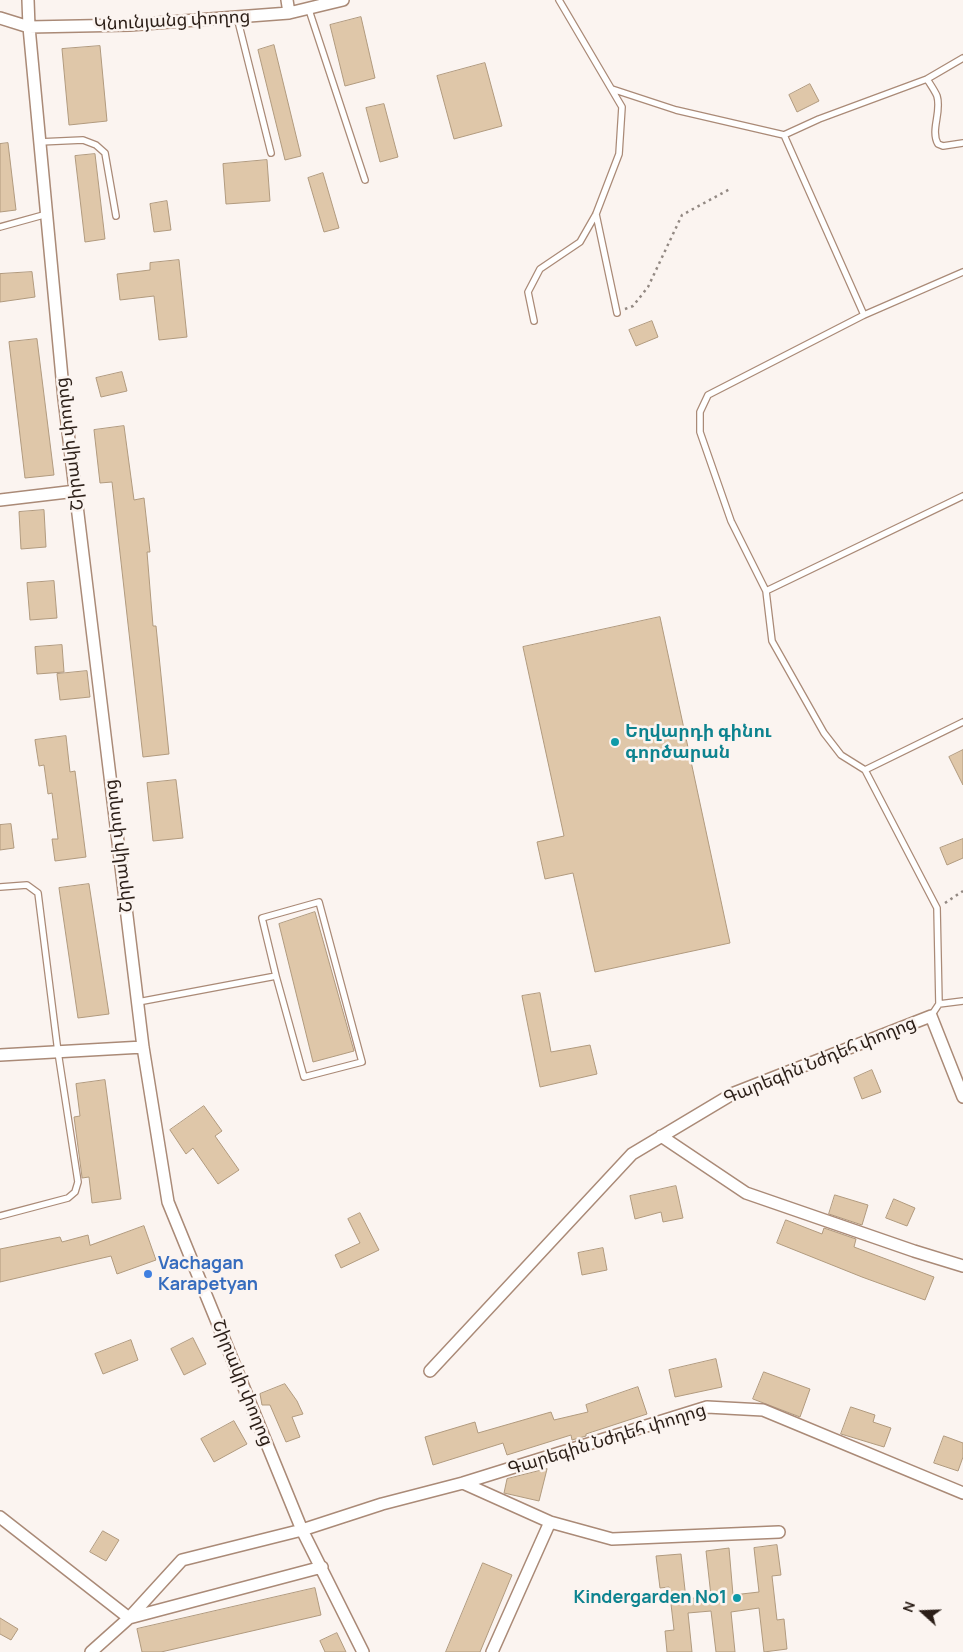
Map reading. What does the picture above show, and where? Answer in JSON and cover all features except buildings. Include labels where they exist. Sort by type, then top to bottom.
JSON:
[{"type":"street","name":"Շիրակի փողոց","points":[[28,0],[64,399],[143,1047],[168,1202],[302,1530],[363,1652]]},
{"type":"street","points":[[287,0],[289,13]]},
{"type":"street","name":"Կնունյանց փողոց","points":[[0,18],[29,27],[130,24],[289,13],[309,10],[343,0]]},
{"type":"street","points":[[0,500],[76,491]]},
{"type":"street","name":"Գարեգին Նժդեհ փողոց","points":[[430,1371],[632,1154],[734,1093],[931,1016],[963,1097]]},
{"type":"street","points":[[0,1055],[143,1047]]},
{"type":"street","points":[[661,1136],[746,1193],[963,1266]]},
{"type":"street","name":"Գարեգին Նժդեհ փողոց","points":[[91,1652],[129,1618],[182,1560],[302,1530],[382,1504],[463,1483],[707,1407],[763,1410],[963,1493]]},
{"type":"street","points":[[463,1483],[550,1522],[612,1539],[779,1532]]},
{"type":"street","points":[[0,1517],[129,1618],[322,1567]]},
{"type":"street","points":[[492,1652],[550,1522]]},
{"type":"lane","points":[[534,321],[528,292],[540,268],[580,242],[596,214],[619,154],[622,107],[559,0]]},
{"type":"lane","points":[[309,10],[365,180]]},
{"type":"lane","points":[[237,17],[271,153]]},
{"type":"lane","points":[[612,89],[676,110],[784,135],[820,119],[927,79],[963,58]]},
{"type":"lane","points":[[927,79],[937,96],[938,109],[934,138],[938,144],[943,146],[963,144]]},
{"type":"lane","points":[[784,135],[864,315]]},
{"type":"lane","points":[[40,142],[83,140],[96,145],[105,154],[116,216]]},
{"type":"lane","points":[[0,227],[47,214]]},
{"type":"lane","points":[[596,214],[617,313]]},
{"type":"lane","points":[[931,1016],[939,1004],[938,908],[865,770],[841,755],[824,733],[772,641],[766,591],[731,521],[700,432],[700,412],[708,396],[864,315],[963,272]]},
{"type":"lane","points":[[766,591],[963,496]]},
{"type":"lane","points":[[865,770],[963,722]]},
{"type":"lane","points":[[0,887],[27,885],[38,893],[58,1052],[78,1182],[75,1192],[68,1198],[0,1216]]},
{"type":"lane","points":[[319,902],[362,1062],[304,1077],[276,976],[262,918],[319,902]]},
{"type":"lane","points":[[138,1002],[276,976]]},
{"type":"lane","points":[[939,1004],[963,1001]]},
{"type":"path","points":[[617,313],[634,306],[648,287],[677,229],[682,214],[730,189]]},
{"type":"path","points":[[938,908],[963,891]]},
{"type":"place","name":"Եղվարդի գինու գործարան","points":[[615,742]]},
{"type":"place","name":"Vachagan Karapetyan","points":[[148,1274]]},
{"type":"place","name":"Kindergarden No1","points":[[737,1598]]}]
